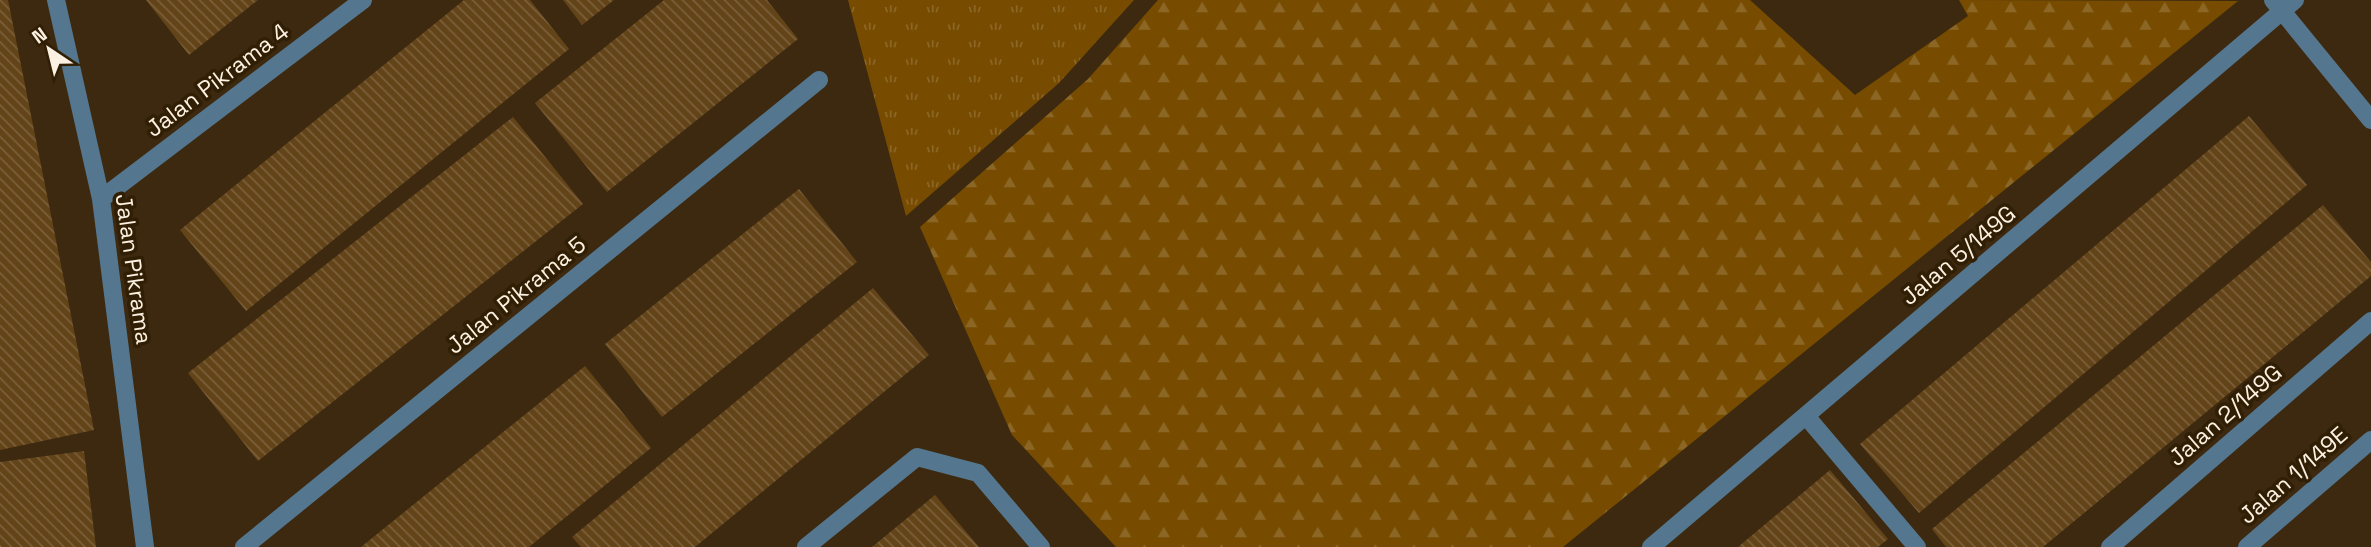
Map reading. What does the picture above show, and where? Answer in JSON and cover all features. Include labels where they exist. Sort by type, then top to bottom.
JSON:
[{"type":"street","name":"Jalan Pikrama","points":[[56,0],[101,200],[145,547]]},
{"type":"street","name":"Jalan Pikrama 4","points":[[101,200],[363,0]]},
{"type":"street","points":[[2283,4],[2371,120]]},
{"type":"street","name":"Jalan 5/149G","points":[[1651,547],[2283,4]]},
{"type":"street","name":"Jalan Pikrama 5","points":[[244,547],[819,80]]},
{"type":"street","name":"Jalan 2/149G","points":[[2110,547],[2371,321]]},
{"type":"street","points":[[1806,416],[1917,547]]},
{"type":"street","name":"Jalan 1/149E","points":[[2247,547],[2371,440]]},
{"type":"street","points":[[806,547],[917,457],[978,473],[1041,547]]},
{"type":"green space","points":[[848,0],[1134,0],[1059,83],[906,216]]},
{"type":"green space","points":[[1158,0],[1750,0],[1855,95],[1968,16],[1959,0],[2238,1],[1563,547],[1116,547],[1012,435],[920,227],[1088,79]]},
{"type":"building","points":[[0,0],[8,0],[94,430],[0,450]]},
{"type":"building","points":[[146,0],[258,0],[189,55]]},
{"type":"building","points":[[464,0],[530,0],[569,49],[246,311],[180,230]]},
{"type":"building","points":[[563,0],[614,0],[582,25]]},
{"type":"building","points":[[664,0],[767,0],[798,39],[607,192],[535,103]]},
{"type":"building","points":[[2249,116],[2307,185],[1919,513],[1860,444]]},
{"type":"building","points":[[513,117],[583,204],[258,461],[188,373]]},
{"type":"building","points":[[799,189],[857,262],[662,417],[605,344]]},
{"type":"building","points":[[2323,205],[2371,262],[2371,276],[2043,547],[1946,547],[1932,529]]},
{"type":"building","points":[[873,288],[929,355],[695,547],[581,547],[572,537]]},
{"type":"building","points":[[585,366],[651,448],[529,547],[361,547]]},
{"type":"building","points":[[84,451],[96,547],[0,547],[0,462]]},
{"type":"building","points":[[1830,470],[1888,539],[1878,547],[1738,547]]},
{"type":"building","points":[[935,495],[979,547],[872,547]]}]
